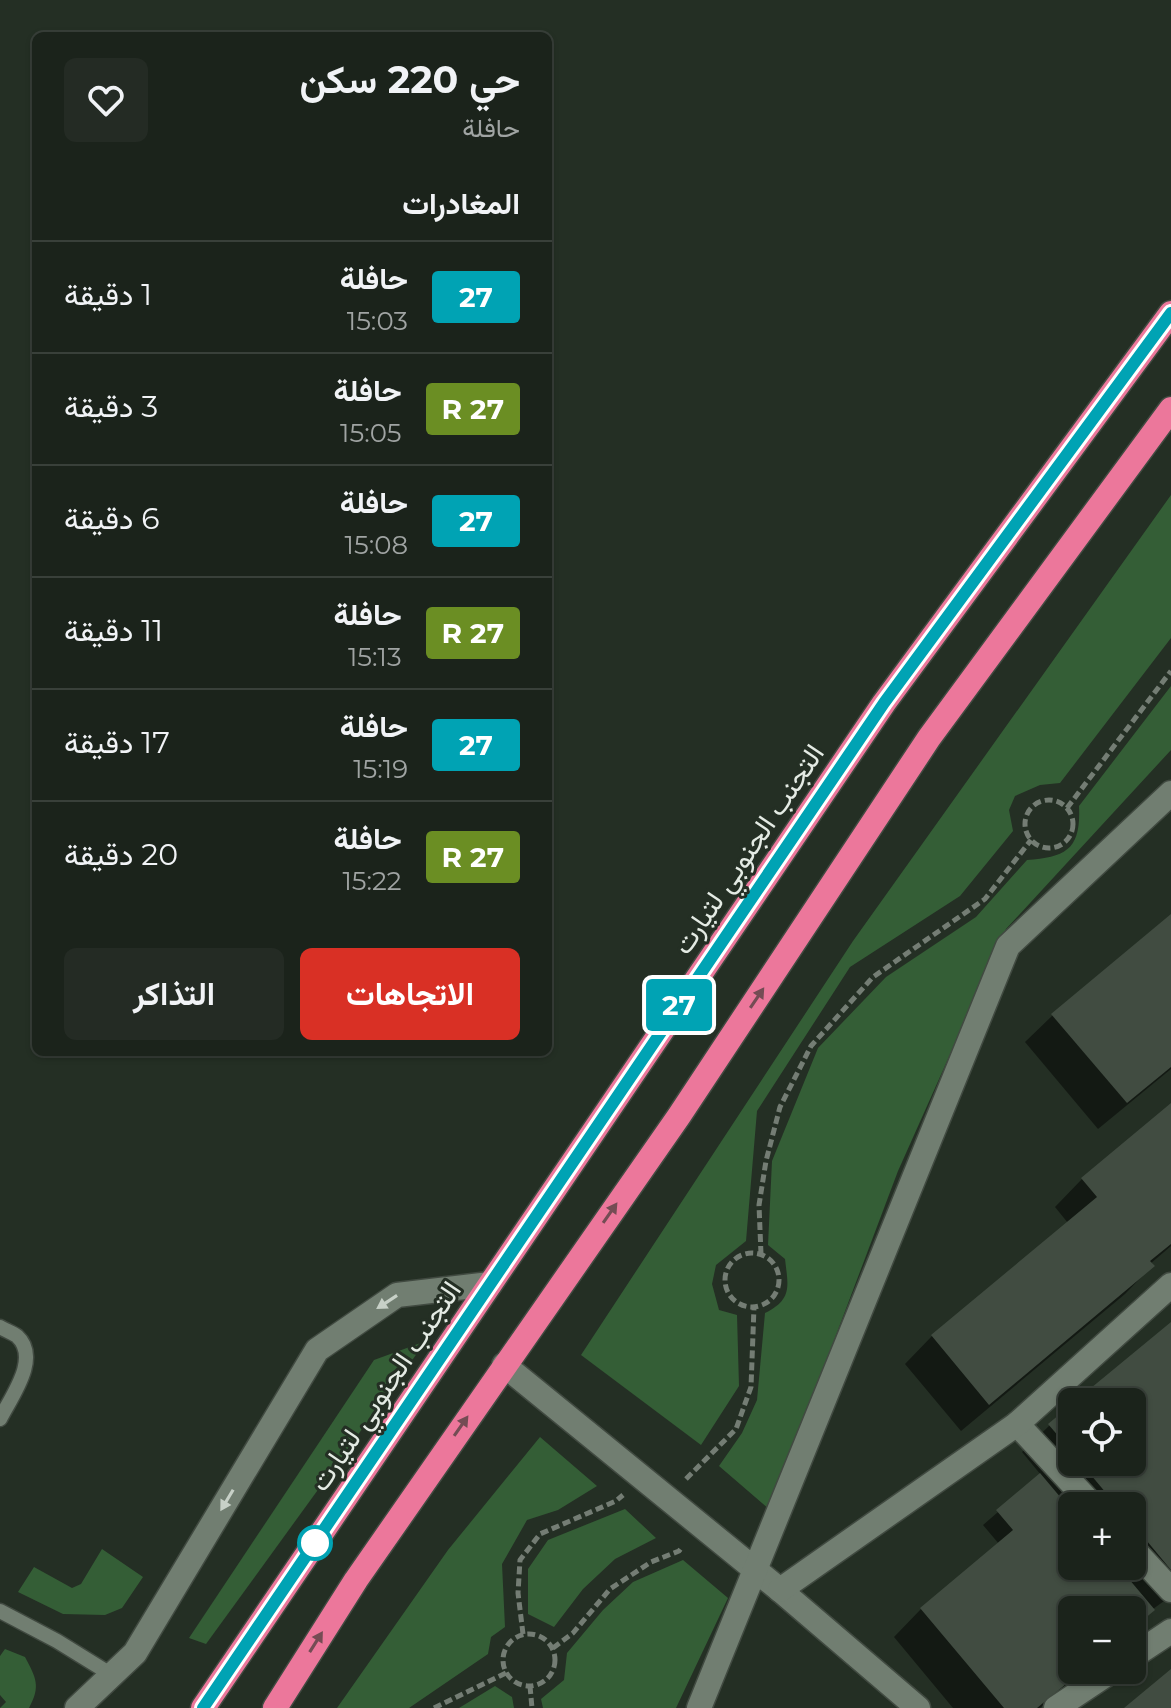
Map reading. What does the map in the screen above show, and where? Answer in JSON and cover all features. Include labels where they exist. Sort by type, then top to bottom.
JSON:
[{"type":"highway","name":"التجنب الجنوبي لتيارت","points":[[203,1708],[884,703],[1171,313]]},
{"type":"highway","points":[[275,1708],[356,1580],[679,1116],[929,738],[1171,409]]},
{"type":"street","points":[[699,1708],[1008,946],[1171,793]]},
{"type":"street","points":[[77,1708],[135,1653],[317,1350],[397,1295],[490,1284]]},
{"type":"street","points":[[780,1590],[1017,1424],[1171,1285]]},
{"type":"street","points":[[504,1365],[780,1590],[918,1708]]},
{"type":"street","points":[[1017,1424],[1080,1492]]},
{"type":"street","points":[[1146,1563],[1171,1590]]},
{"type":"street","points":[[1146,1648],[1171,1631]]},
{"type":"street","points":[[1056,1708],[1092,1684]]},
{"type":"lane","points":[[0,1327],[17,1336],[24,1346],[27,1360],[0,1419]]},
{"type":"lane","points":[[0,1611],[112,1675]]},
{"type":"path","points":[[1067,808],[1171,671]]},
{"type":"path","points":[[1047,800],[1058,801],[1067,808],[1073,827],[1061,844],[1050,848],[1031,840],[1025,820],[1029,810],[1047,800]]},
{"type":"path","points":[[761,1254],[759,1205],[766,1161],[780,1107],[811,1046],[873,977],[985,899],[1031,840]]},
{"type":"path","points":[[751,1252],[761,1254],[777,1268],[780,1279],[778,1289],[764,1305],[743,1306],[727,1292],[726,1271],[740,1255],[751,1252]]},
{"type":"path","points":[[666,1499],[736,1429],[751,1387],[754,1307]]},
{"type":"path","points":[[523,1634],[518,1593],[520,1560],[540,1534],[616,1501],[643,1479]]},
{"type":"path","points":[[553,1648],[573,1633],[610,1589],[651,1562],[679,1551],[699,1525]]},
{"type":"path","points":[[523,1634],[534,1634],[545,1639],[553,1648],[556,1659],[554,1671],[537,1686],[514,1682],[506,1673],[503,1661],[505,1650],[512,1640],[523,1634]]},
{"type":"path","points":[[434,1708],[506,1673]]},
{"type":"path","points":[[530,1686],[532,1708]]},
{"type":"green space","points":[[1171,495],[1171,638],[1060,783],[1040,785],[1015,796],[1009,810],[1013,831],[960,896],[850,967],[757,1111],[746,1241],[716,1265],[712,1284],[719,1310],[737,1315],[739,1386],[701,1445],[581,1355],[853,941]]},
{"type":"green space","points":[[1171,686],[1171,750],[1006,929],[898,1171],[770,1510],[719,1466],[742,1433],[757,1400],[765,1313],[780,1302],[787,1291],[785,1259],[768,1245],[772,1161],[818,1048],[886,977],[976,917],[1027,860],[1052,856],[1069,848],[1077,832],[1079,806]]},
{"type":"green space","points":[[426,1341],[206,1644],[189,1638],[374,1360]]},
{"type":"green space","points":[[540,1437],[597,1486],[558,1510],[527,1520],[502,1564],[505,1627],[491,1637],[488,1654],[409,1708],[337,1708],[448,1550]]},
{"type":"green space","points":[[625,1509],[656,1538],[615,1559],[583,1589],[554,1627],[528,1614],[528,1569],[548,1540]]},
{"type":"green space","points":[[102,1549],[143,1577],[122,1608],[105,1615],[63,1614],[18,1592],[34,1567],[72,1588],[81,1584]]},
{"type":"green space","points":[[683,1560],[728,1598],[676,1708],[543,1708],[541,1699],[564,1680],[567,1653],[603,1610],[633,1582]]},
{"type":"green space","points":[[5,1649],[25,1657],[32,1671],[36,1688],[29,1708],[0,1708],[6,1702],[0,1695],[0,1656]]},
{"type":"green space","points":[[495,1686],[512,1697],[514,1708],[459,1708]]},
{"type":"building","points":[[1171,914],[1171,1067],[1127,1103],[1051,1014]]},
{"type":"building","points":[[1171,1103],[1171,1244],[1150,1261],[1155,1266],[989,1405],[931,1335],[1097,1197],[1081,1178]]},
{"type":"building","points":[[1171,1322],[1171,1570],[1146,1540],[1146,1492],[1105,1492],[1092,1476],[1146,1476],[1146,1388],[1091,1388]]},
{"type":"building","points":[[1058,1416],[1058,1436],[1048,1424]]},
{"type":"building","points":[[1040,1473],[1058,1494],[1058,1580],[1130,1580],[1143,1596],[1058,1596],[1058,1684],[1066,1684],[1037,1708],[1004,1708],[920,1608],[1013,1530],[996,1510]]},
{"type":"building","points":[[1146,1599],[1155,1610],[1146,1617]]},
{"type":"building","points":[[1171,1669],[1171,1708],[1124,1708]]},
{"type":"bus line","name":"27","points":[[203,1708],[884,703],[1171,313]]}]
